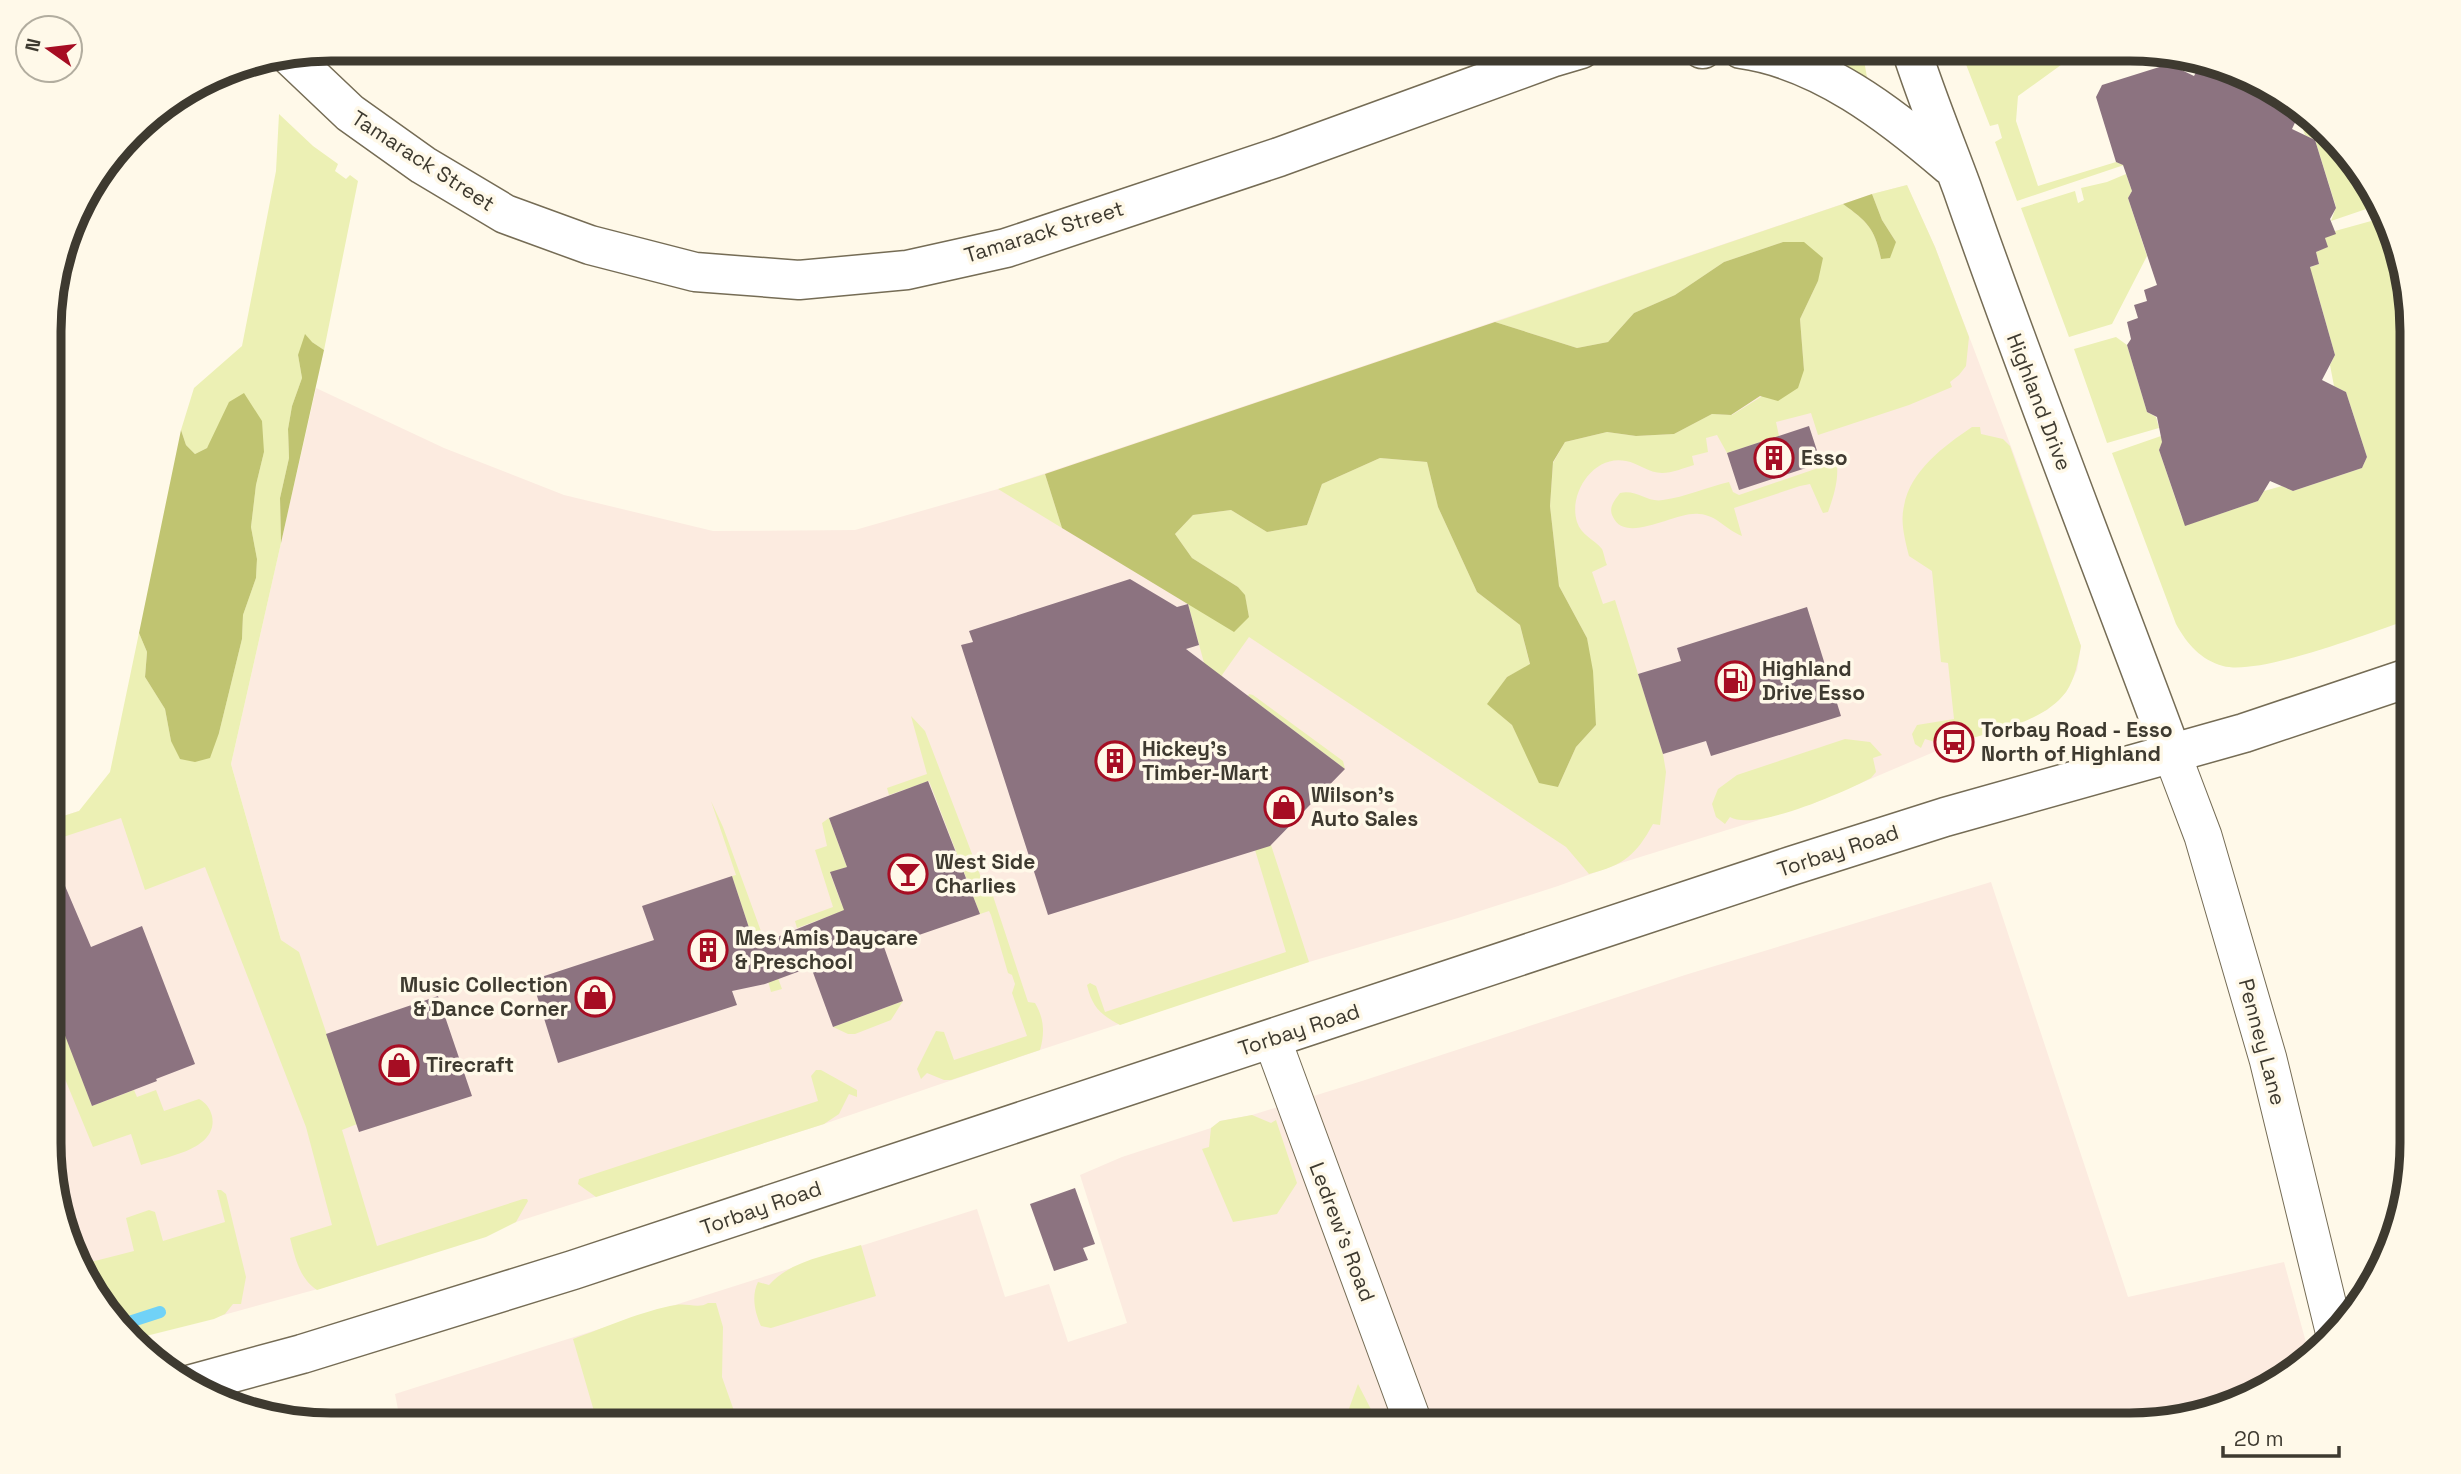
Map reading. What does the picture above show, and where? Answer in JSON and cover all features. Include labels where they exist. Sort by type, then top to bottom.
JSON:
[{"type":"street","name":"Tamarack Street","points":[[298,64],[350,113],[423,165],[505,214],[590,245],[695,272],[799,280],[907,270],[1006,248],[1279,157],[1538,61]]},
{"type":"street","points":[[1784,61],[1846,89],[1905,127],[1955,170]]},
{"type":"street","name":"Highland Drive","points":[[1916,61],[1928,102],[2023,362],[2172,754]]},
{"type":"street","name":"Torbay Road","points":[[204,1381],[302,1354],[573,1270],[1680,902],[1932,821],[2244,733],[2400,681]]},
{"type":"street","name":"Penney Lane","points":[[2172,754],[2203,836],[2268,1059],[2332,1322]]},
{"type":"street","name":"Ledrew's Road","points":[[1272,1039],[1410,1413]]},
{"type":"shaded area","points":[[1907,185],[1935,247],[2015,457],[2081,646],[2077,670],[2066,692],[2047,710],[2019,723],[1948,746],[1814,803],[1621,863],[1458,918],[1309,962],[824,1124],[516,1222],[411,1261],[325,1287],[180,1327],[169,1295],[111,1298],[97,1278],[70,1212],[62,1160],[61,817],[122,797],[195,791],[281,940],[231,764],[316,388],[444,448],[564,495],[713,531],[855,530],[998,489],[1872,194]]},
{"type":"shaded area","points":[[1991,882],[2128,1297],[2284,1262],[2307,1347],[2265,1377],[2233,1392],[2182,1408],[2129,1413],[399,1413],[395,1394],[977,1209],[1005,1297],[1049,1284],[1068,1342],[1127,1323],[1080,1175],[1122,1157],[1211,1128],[1220,1121],[1252,1115],[1362,1081],[1685,975]]},
{"type":"green space","points":[[1829,61],[1864,61],[1868,83]]},
{"type":"green space","points":[[1965,61],[2066,61],[2018,96],[2016,121],[2038,186],[2116,162],[2124,165],[2017,201],[1995,142],[2002,138],[1998,124],[1990,126]]},
{"type":"green space","points":[[279,114],[313,146],[338,164],[335,171],[346,179],[350,175],[358,181],[324,350],[312,342],[298,355],[302,378],[292,406],[288,429],[289,458],[280,498],[281,543],[231,764],[281,940],[299,952],[357,1124],[342,1130],[377,1246],[523,1199],[528,1201],[516,1222],[486,1237],[317,1290],[302,1273],[290,1238],[332,1225],[306,1127],[205,867],[145,890],[121,818],[61,838],[61,817],[79,811],[110,772],[139,633],[147,652],[145,677],[165,709],[171,741],[219,733],[242,639],[243,615],[256,578],[257,559],[251,527],[256,485],[264,452],[217,432],[207,448],[195,454],[186,445],[181,430],[194,388],[242,346],[276,171]]},
{"type":"green space","points":[[2301,124],[2333,153],[2370,208],[2331,221],[2336,207],[2315,140],[2305,135]]},
{"type":"green space","points":[[2126,174],[2132,191],[2128,198],[2147,256],[2112,324],[2069,337],[2021,208],[2075,191],[2078,203],[2084,200],[2081,188]]},
{"type":"green space","points":[[1907,185],[1935,247],[1969,337],[1966,366],[1950,382],[1952,387],[1909,405],[1818,435],[1811,413],[1776,422],[1779,436],[1727,453],[1717,435],[1706,438],[1708,452],[1692,456],[1694,465],[1670,472],[1657,473],[1630,462],[1614,460],[1594,470],[1580,488],[1576,499],[1577,522],[1602,549],[1607,565],[1592,572],[1603,604],[1615,600],[1663,754],[1666,772],[1660,825],[1653,824],[1635,851],[1611,867],[1589,874],[1566,847],[1249,637],[1222,675],[1271,845],[1309,962],[1120,1025],[1103,1014],[1092,999],[1087,985],[1090,983],[1096,986],[1105,1012],[1286,952],[1255,850],[1188,604],[1249,617],[1245,596],[1238,587],[1192,558],[1175,534],[1193,515],[1231,510],[1267,532],[1307,525],[1322,484],[1380,458],[1427,462],[1438,507],[1477,592],[1520,625],[1530,665],[1507,677],[1488,704],[1512,725],[1525,751],[1558,787],[1576,747],[1596,725],[1587,638],[1559,586],[1550,506],[1553,463],[1565,442],[1607,432],[1636,436],[1674,434],[1712,414],[1732,415],[1804,370],[1800,319],[1818,281],[1783,242],[1724,262],[1675,295],[1634,313],[1608,342],[1577,348],[1495,322],[1843,204],[1869,227],[1881,259],[1896,242],[1882,220],[1872,194]]},
{"type":"green space","points":[[1872,194],[1882,220],[1896,242],[1890,258],[1881,259],[1869,227],[1843,204]]},
{"type":"green space","points":[[2375,220],[2395,279],[2400,332],[2400,623],[2288,659],[2262,665],[2223,666],[2208,660],[2195,650],[2176,624],[2112,453],[2161,436],[2163,441],[2159,450],[2182,518],[2193,523],[2258,501],[2264,491],[2282,486],[2293,491],[2362,468],[2367,457],[2346,392],[2334,386],[2330,365],[2335,355],[2316,288],[2306,284],[2303,270],[2319,264],[2316,252],[2327,247],[2325,238],[2335,231]]},
{"type":"green space","points":[[1783,242],[1804,242],[1823,258],[1818,281],[1800,319],[1804,370],[1798,388],[1778,401],[1760,396],[1731,415],[1712,414],[1674,434],[1636,436],[1607,432],[1565,442],[1553,462],[1550,506],[1559,586],[1587,638],[1593,671],[1596,725],[1576,747],[1558,787],[1539,783],[1512,725],[1487,704],[1507,677],[1530,664],[1520,625],[1477,592],[1438,507],[1427,462],[1380,458],[1322,484],[1307,525],[1267,532],[1231,510],[1193,515],[1175,534],[1192,558],[1238,587],[1245,595],[1249,617],[1234,632],[1062,528],[1045,474],[1495,322],[1577,348],[1608,342],[1634,313],[1675,295],[1724,262]]},
{"type":"green space","points":[[305,334],[324,350],[281,543],[280,498],[289,458],[288,429],[292,406],[302,378],[298,355]]},
{"type":"green space","points":[[2116,337],[2127,345],[2147,412],[2156,417],[2159,428],[2107,443],[2074,349]]},
{"type":"green space","points":[[244,393],[262,421],[264,452],[256,485],[251,527],[257,559],[256,578],[243,615],[242,639],[219,733],[210,758],[195,762],[180,759],[171,741],[165,709],[145,677],[147,652],[139,633],[181,430],[186,445],[195,454],[207,448],[229,402]]},
{"type":"green space","points":[[1972,427],[1980,427],[1981,434],[2003,439],[2010,446],[2081,646],[2069,687],[2056,703],[2044,711],[2031,719],[1959,742],[1956,736],[1947,740],[1948,746],[1925,739],[1921,748],[1915,744],[1912,734],[1917,725],[1954,719],[1948,663],[1941,662],[1932,571],[1909,556],[1903,512],[1907,493],[1921,471],[1950,442]]},
{"type":"green space","points":[[1833,457],[1836,459],[1837,479],[1828,512],[1823,513],[1810,484],[1800,486],[1734,508],[1742,536],[1705,515],[1689,514],[1640,528],[1629,528],[1619,525],[1611,511],[1620,493],[1663,500],[1729,482],[1733,492],[1739,495],[1827,465],[1826,460]]},
{"type":"green space","points":[[1045,474],[1062,528],[998,489]]},
{"type":"green space","points":[[1249,694],[1343,761],[1345,769],[1248,696]]},
{"type":"green space","points":[[911,716],[925,731],[987,893],[992,893],[1028,1002],[1035,1003],[1043,1026],[1040,1050],[951,1080],[927,1073],[921,1079],[917,1069],[936,1031],[944,1032],[954,1060],[1027,1036],[1012,993],[1015,984],[1012,975],[1008,973],[991,915],[989,911],[980,914],[929,781],[889,795],[887,788],[927,774]]},
{"type":"green space","points":[[1845,739],[1870,742],[1882,755],[1873,758],[1876,772],[1871,778],[1778,815],[1742,820],[1730,817],[1725,824],[1716,817],[1712,804],[1718,789],[1737,775]]},
{"type":"green space","points":[[711,801],[782,989],[771,992],[758,945],[755,946],[732,876],[736,875]]},
{"type":"green space","points":[[829,818],[847,867],[830,873],[842,905],[862,904],[797,928],[795,921],[833,907],[815,850],[827,846],[822,823]]},
{"type":"green space","points":[[903,1001],[891,1020],[855,1034],[848,1034],[833,1027]]},
{"type":"green space","points":[[61,1022],[92,1106],[134,1090],[137,1097],[156,1090],[164,1111],[199,1099],[204,1102],[212,1116],[212,1128],[199,1144],[176,1155],[141,1165],[131,1134],[93,1147],[61,1069]]},
{"type":"green space","points":[[816,1070],[821,1070],[857,1090],[857,1097],[849,1094],[839,1114],[824,1124],[596,1197],[578,1184],[579,1179],[818,1101],[811,1076]]},
{"type":"green space","points":[[1252,1115],[1271,1123],[1276,1120],[1297,1183],[1277,1214],[1233,1222],[1202,1149],[1209,1147],[1211,1128],[1220,1121]]},
{"type":"green space","points":[[217,1190],[226,1194],[246,1277],[241,1304],[233,1304],[225,1314],[214,1319],[143,1337],[117,1307],[89,1262],[134,1251],[126,1218],[149,1210],[155,1212],[163,1241],[225,1222]]},
{"type":"green space","points":[[861,1245],[876,1296],[771,1328],[761,1326],[755,1304],[758,1282],[769,1285],[800,1264]]},
{"type":"green space","points":[[716,1303],[723,1327],[722,1377],[735,1413],[595,1413],[573,1339],[651,1311],[676,1305],[701,1306]]},
{"type":"green space","points":[[1358,1384],[1373,1413],[1347,1413]]},
{"type":"building","points":[[2168,64],[2194,76],[2199,70],[2265,97],[2297,119],[2292,129],[2315,140],[2336,208],[2330,219],[2336,234],[2325,238],[2328,247],[2316,252],[2319,264],[2310,267],[2335,355],[2322,380],[2346,392],[2367,457],[2362,468],[2293,491],[2270,481],[2258,501],[2185,526],[2159,450],[2162,442],[2157,417],[2147,412],[2127,345],[2131,339],[2127,322],[2138,318],[2134,305],[2147,301],[2144,290],[2157,285],[2128,198],[2132,191],[2123,165],[2116,162],[2096,97],[2102,85]]},
{"type":"building","name":"Esso","points":[[1809,426],[1821,463],[1739,490],[1727,453]]},
{"type":"building","name":"Hickey's Timber-Mart","points":[[1130,579],[1177,607],[1188,604],[1199,645],[1186,649],[1345,769],[1270,846],[1048,915],[961,645],[973,642],[969,631]]},
{"type":"building","name":"Highland Drive Esso","points":[[1807,607],[1841,716],[1711,756],[1706,741],[1663,754],[1638,674],[1681,661],[1677,648]]},
{"type":"building","points":[[928,781],[980,914],[884,947],[903,1001],[833,1027],[811,967],[765,984],[732,991],[737,1005],[558,1063],[532,980],[654,940],[642,906],[732,876],[755,946],[844,910],[830,872],[847,867],[829,818]]},
{"type":"building","points":[[61,876],[91,947],[142,926],[195,1064],[92,1106],[61,1025]]},
{"type":"building","name":"Tirecraft","points":[[438,996],[472,1096],[359,1132],[326,1034]]},
{"type":"building","points":[[1075,1188],[1095,1244],[1083,1248],[1088,1260],[1054,1271],[1030,1204]]},
{"type":"waterway","points":[[129,1322],[160,1312]]},
{"type":"place","name":"Esso","points":[[1774,458]]},
{"type":"place","name":"Highland Drive Esso","points":[[1735,681]]},
{"type":"place","name":"Torbay Road - Esso North of Highland","points":[[1954,742]]},
{"type":"place","name":"Hickey's Timber-Mart","points":[[1115,761]]},
{"type":"place","name":"Wilson's Auto Sales","points":[[1284,807]]},
{"type":"place","name":"West Side Charlies","points":[[908,874]]},
{"type":"place","name":"Mes Amis Daycare & Preschool","points":[[708,950]]},
{"type":"place","name":"Music Collection & Dance Corner","points":[[595,997]]},
{"type":"place","name":"Tirecraft","points":[[399,1065]]}]
